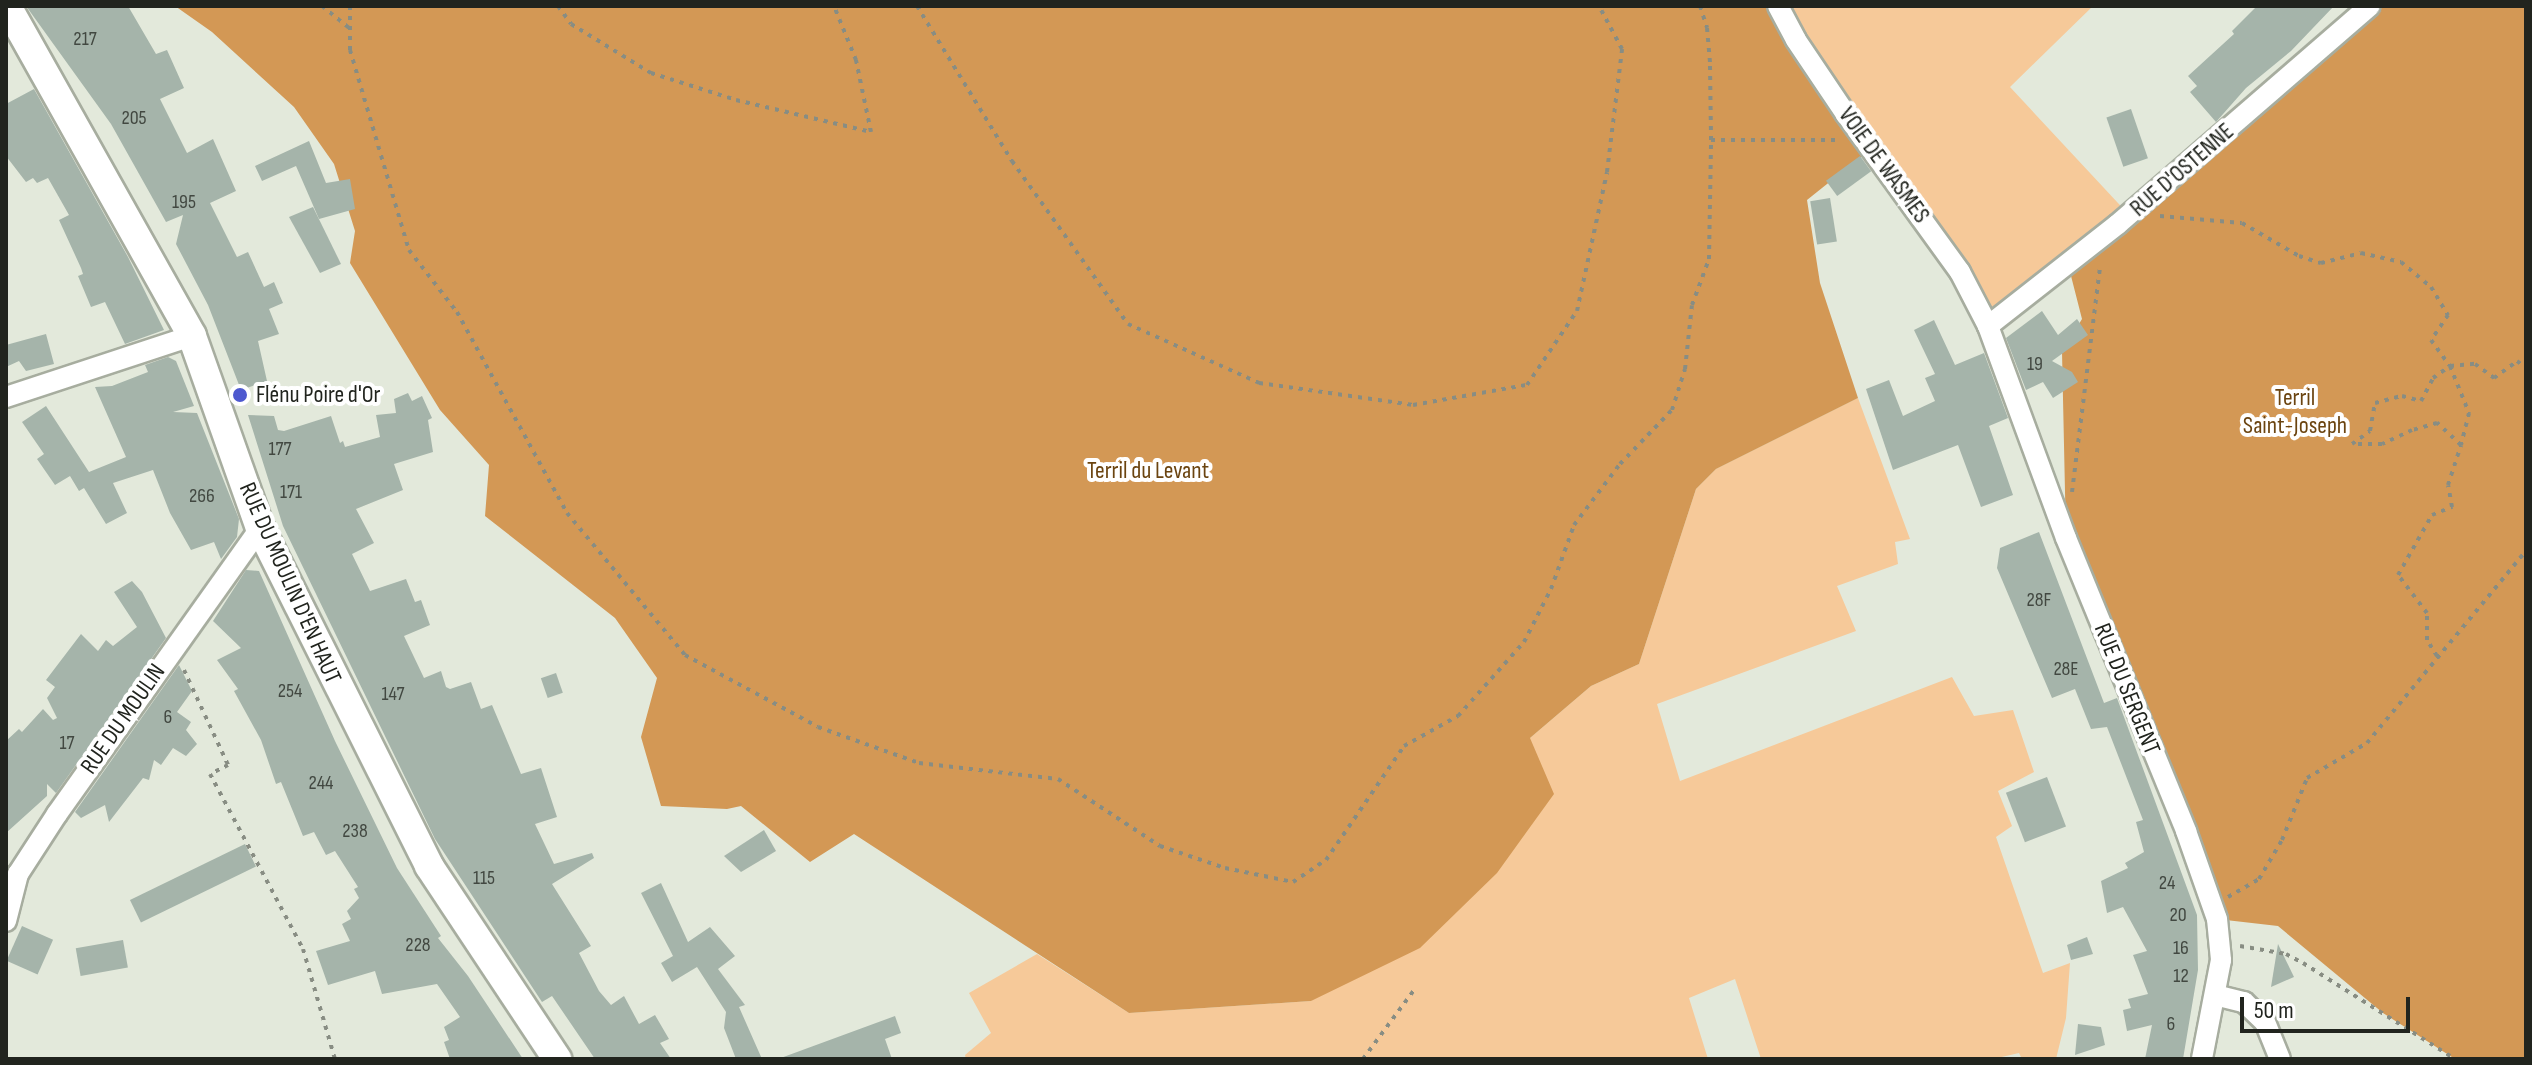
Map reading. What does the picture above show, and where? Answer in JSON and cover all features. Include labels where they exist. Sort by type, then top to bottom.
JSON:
[{"type":"street","name":"RUE DU MOULIN D'EN HAUT","points":[[7,6],[192,336],[260,528],[429,866],[557,1059]]},
{"type":"street","name":"VOIE DE WASMES","points":[[1778,6],[1796,40],[1960,272],[1988,326]]},
{"type":"street","name":"RUE D'OSTENNE","points":[[1988,326],[2111,230],[2370,6]]},
{"type":"street","name":"RUE DU SERGENT","points":[[1988,326],[2066,538],[2212,905],[2220,942],[2215,995],[2202,1059]]},
{"type":"street","points":[[6,397],[192,336]]},
{"type":"street","name":"RUE DU MOULIN","points":[[6,921],[18,874],[173,646],[260,528]]},
{"type":"street","points":[[2215,995],[2244,1002],[2265,1022],[2280,1059]]},
{"type":"path","points":[[322,6],[350,30]]},
{"type":"path","points":[[350,6],[350,50],[409,250],[457,312],[567,513],[685,655],[818,727],[919,763],[1058,779],[1160,846],[1225,868],[1293,882],[1326,860],[1404,746],[1458,716],[1524,642],[1551,589],[1574,525],[1620,464],[1672,410],[1685,369],[1692,305],[1709,259],[1710,66],[1707,28],[1700,6]]},
{"type":"path","points":[[558,6],[571,24],[651,73],[736,100],[871,132],[856,60],[834,6]]},
{"type":"path","points":[[917,6],[1012,161],[1128,324],[1259,383],[1413,405],[1527,385],[1577,311],[1607,172],[1622,49],[1599,6]]},
{"type":"path","points":[[1711,140],[1840,140],[1863,137]]},
{"type":"path","points":[[2066,538],[2111,230],[2167,215],[2242,223],[2299,256],[2321,263],[2361,253],[2401,262],[2431,287],[2448,315],[2431,340],[2450,366],[2469,413],[2448,485],[2452,507],[2432,515],[2398,575],[2427,613],[2427,640],[2437,656]]},
{"type":"path","points":[[2461,445],[2437,423],[2382,444],[2352,444],[2370,431],[2375,403],[2402,396],[2421,401],[2433,378],[2450,366],[2475,364],[2494,378],[2517,361],[2526,368]]},
{"type":"path","points":[[2212,905],[2259,879],[2282,840],[2307,778],[2367,743],[2526,551]]},
{"type":"path","points":[[173,646],[228,765],[210,774],[303,949],[335,1059]]},
{"type":"path","points":[[2220,942],[2294,958],[2455,1059]]},
{"type":"path","points":[[1363,1059],[1414,990]]},
{"type":"shaded area","points":[[1778,6],[2093,6],[2010,87],[2131,217],[1988,326]]},
{"type":"shaded area","points":[[1858,398],[1910,539],[1895,542],[1898,564],[1837,586],[1856,631],[1657,704],[1680,781],[1952,677],[1974,716],[2013,710],[2034,772],[1998,791],[2012,826],[1996,837],[2043,973],[2070,963],[2066,1018],[2056,1059],[2022,1059],[2019,1053],[1993,1059],[1761,1059],[1735,979],[1689,998],[1708,1059],[966,1059],[965,1055],[991,1033],[969,993],[1037,954],[1129,1013],[1311,1001],[1530,738],[1591,686],[1639,664],[1696,489],[1716,469]]},
{"type":"green space","name":"Terril du Levant","points":[[175,6],[1778,6],[1872,148],[1807,200],[1820,283],[1858,398],[1716,469],[1696,489],[1639,664],[1591,686],[1530,738],[1554,794],[1497,873],[1420,948],[1311,1001],[1129,1013],[854,834],[810,862],[741,806],[727,809],[661,806],[641,737],[657,678],[615,618],[485,516],[489,465],[440,410],[350,263],[355,231],[334,164],[294,107],[212,32]]},
{"type":"green space","name":"Terril Saint-Joseph","points":[[2370,6],[2526,6],[2526,1059],[2455,1059],[2383,1013],[2278,926],[2217,919],[2066,538],[2062,352],[2082,319],[2070,272]]},
{"type":"building","points":[[26,6],[128,6],[156,54],[167,50],[184,88],[160,99],[187,153],[213,139],[236,191],[210,203],[237,257],[248,252],[264,287],[274,282],[283,303],[269,309],[279,334],[258,341],[267,381],[241,390],[208,305],[176,244],[183,215],[166,222],[111,124]]},
{"type":"building","points":[[2257,6],[2334,6],[2291,51],[2246,88],[2216,122],[2190,92],[2197,86],[2188,76],[2234,34],[2232,31]]},
{"type":"building","points":[[34,89],[128,257],[164,330],[125,344],[105,302],[91,307],[78,276],[83,274],[81,268],[59,220],[69,215],[48,178],[37,183],[33,178],[26,182],[6,156],[6,104]]},
{"type":"building","points":[[2131,109],[2148,158],[2123,167],[2106,117]]},
{"type":"building","points":[[309,141],[326,183],[350,179],[355,209],[319,219],[296,166],[262,181],[255,166]]},
{"type":"building","points":[[1860,156],[1871,171],[1837,196],[1826,181]]},
{"type":"building","points":[[1830,198],[1837,241],[1817,245],[1810,201]]},
{"type":"building","points":[[313,207],[341,264],[320,273],[289,217]]},
{"type":"building","points":[[2042,311],[2058,335],[2077,319],[2088,335],[2052,361],[2072,372],[2078,382],[2053,398],[2043,382],[2026,390],[2006,338]]},
{"type":"building","points":[[1934,320],[1955,365],[1984,353],[2008,418],[1989,426],[2013,495],[1981,507],[1958,445],[1893,470],[1866,389],[1889,380],[1903,416],[1935,401],[1925,378],[1935,374],[1914,330]]},
{"type":"building","points":[[46,334],[54,364],[26,371],[19,361],[6,367],[6,345]]},
{"type":"building","points":[[168,357],[176,361],[194,406],[173,412],[197,413],[239,519],[237,537],[221,559],[214,542],[191,550],[170,513],[153,470],[113,483],[127,513],[106,524],[84,488],[79,491],[70,476],[55,485],[37,459],[44,454],[22,422],[46,406],[89,472],[126,457],[95,387],[112,386],[148,372],[145,365]]},
{"type":"building","points":[[408,393],[412,401],[422,396],[432,418],[428,420],[433,452],[394,464],[403,490],[356,509],[374,543],[352,554],[370,591],[406,579],[415,602],[421,600],[430,625],[404,636],[424,678],[441,671],[446,687],[450,689],[471,682],[481,709],[492,705],[521,774],[541,768],[557,817],[535,824],[554,864],[592,853],[594,858],[552,884],[591,946],[579,953],[599,991],[611,1005],[624,996],[639,1024],[655,1015],[669,1039],[660,1043],[671,1059],[595,1059],[552,996],[542,1002],[435,839],[283,526],[248,415],[274,416],[278,430],[284,431],[331,416],[340,443],[343,441],[345,447],[380,437],[376,415],[396,413],[394,399]]},
{"type":"building","points":[[2039,532],[2104,703],[2117,698],[2197,915],[2198,970],[2183,1059],[2145,1059],[2152,1025],[2127,1031],[2123,1010],[2131,1008],[2128,999],[2148,994],[2133,955],[2147,951],[2123,907],[2107,913],[2101,881],[2128,868],[2125,863],[2144,852],[2136,822],[2143,820],[2107,727],[2091,729],[2075,689],[2052,698],[1997,568],[2000,548]]},
{"type":"building","points":[[246,570],[259,571],[335,741],[397,868],[441,936],[438,938],[468,976],[523,1059],[450,1059],[444,1042],[449,1040],[444,1027],[460,1017],[437,984],[382,994],[375,971],[328,985],[316,951],[350,941],[342,924],[351,919],[347,911],[359,898],[354,889],[358,887],[335,851],[326,855],[314,832],[303,836],[281,782],[276,784],[261,740],[234,691],[238,689],[217,660],[241,648],[213,621]]},
{"type":"building","points":[[132,581],[142,592],[166,638],[56,793],[47,784],[47,796],[6,833],[6,741],[19,729],[22,732],[43,709],[53,720],[57,718],[47,698],[55,687],[46,680],[81,634],[98,651],[106,640],[113,646],[137,627],[114,592]]},
{"type":"building","points":[[179,665],[192,691],[177,712],[191,722],[186,730],[197,744],[186,756],[173,748],[161,765],[154,760],[149,780],[143,778],[109,822],[105,805],[81,818],[75,812]]},
{"type":"building","points":[[556,673],[563,693],[548,698],[541,678]]},
{"type":"building","points":[[2047,777],[2066,826],[2025,842],[2006,793]]},
{"type":"building","points":[[764,830],[776,851],[741,872],[724,856]]},
{"type":"building","points":[[245,844],[256,866],[141,923],[130,900]]},
{"type":"building","points":[[661,883],[688,942],[710,927],[735,956],[718,969],[745,1005],[739,1007],[762,1059],[736,1059],[724,1028],[726,1012],[697,967],[672,982],[661,963],[673,956],[641,893]]},
{"type":"building","points":[[22,926],[53,940],[38,975],[7,961]]},
{"type":"building","points":[[2087,937],[2093,954],[2071,960],[2067,945]]},
{"type":"building","points":[[123,940],[128,968],[81,976],[76,948]]},
{"type":"building","points":[[2278,944],[2294,977],[2271,987]]},
{"type":"building","points":[[895,1016],[901,1033],[885,1039],[892,1059],[778,1059]]},
{"type":"building","points":[[2078,1024],[2101,1027],[2105,1045],[2075,1055]]},
{"type":"place","name":"Flénu Poire d'Or","points":[[240,395]]}]
